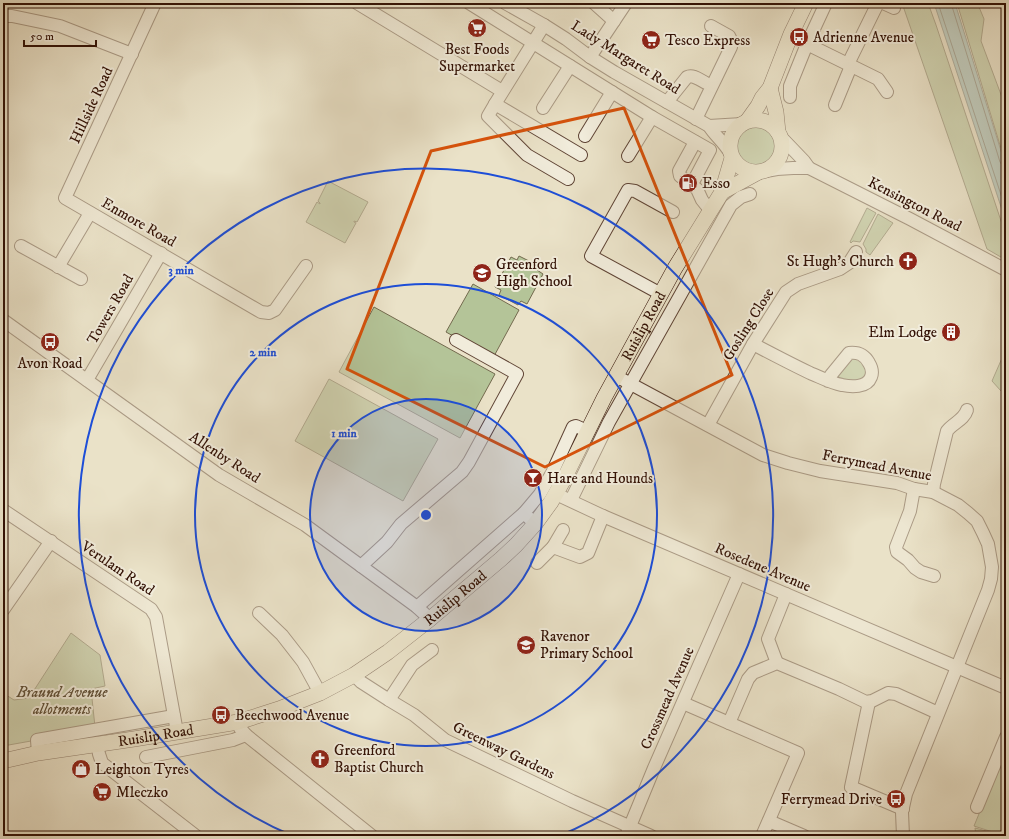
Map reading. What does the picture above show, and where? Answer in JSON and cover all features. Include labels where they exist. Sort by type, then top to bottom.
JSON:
[{"type":"main road","points":[[770,88],[776,112],[782,149],[780,156],[774,165],[762,172],[750,172],[737,166],[731,155],[729,145],[731,137],[736,129],[745,122],[758,106],[770,88],[782,56],[803,9]]},
{"type":"main road","points":[[745,122],[759,120],[767,122],[779,134]]},
{"type":"main road","name":"Ruislip Road","points":[[3,761],[38,753],[238,722],[279,709],[320,693],[354,675],[388,652],[430,619],[516,545],[552,502],[556,494],[558,476],[588,431],[661,294],[671,266],[722,192],[731,155]]},
{"type":"main road","name":"Ruislip Road","points":[[722,192],[762,172]]},
{"type":"street","name":"Hillside Road","points":[[65,198],[155,3]]},
{"type":"street","points":[[357,3],[502,91]]},
{"type":"street","points":[[469,3],[652,117],[710,150],[692,184]]},
{"type":"street","name":"Lady Margaret Road","points":[[505,3],[544,25],[614,72],[709,126],[716,136],[724,143],[731,155]]},
{"type":"street","points":[[594,3],[614,21]]},
{"type":"street","points":[[590,57],[626,3]]},
{"type":"street","points":[[790,97],[790,86],[826,3]]},
{"type":"street","points":[[835,105],[850,65],[878,3]]},
{"type":"street","points":[[803,9],[817,23]]},
{"type":"street","points":[[3,16],[12,16],[60,26],[132,54]]},
{"type":"street","points":[[544,25],[488,116],[527,155],[568,179]]},
{"type":"street","points":[[696,119],[731,47],[731,40],[729,36],[711,26]]},
{"type":"street","points":[[807,44],[878,78],[887,92]]},
{"type":"street","points":[[543,108],[570,66]]},
{"type":"street","points":[[667,102],[686,77],[694,76],[706,83]]},
{"type":"street","points":[[585,136],[612,92]]},
{"type":"street","points":[[495,104],[581,155]]},
{"type":"street","points":[[628,156],[652,117]]},
{"type":"street","points":[[709,126],[745,122]]},
{"type":"street","name":"Kensington Road","points":[[779,134],[809,168]]},
{"type":"street","points":[[695,142],[679,171],[680,176],[697,189],[702,200],[710,210]]},
{"type":"street","name":"Kensington Road","points":[[762,172],[777,169],[809,168],[1006,270]]},
{"type":"street","points":[[661,294],[591,256],[628,190],[635,191],[673,212]]},
{"type":"street","points":[[571,500],[609,422],[731,205],[741,197],[750,194]]},
{"type":"street","name":"Enmore Road","points":[[65,198],[261,312],[269,313],[275,310],[306,266]]},
{"type":"street","points":[[58,267],[90,213]]},
{"type":"street","points":[[21,246],[81,279]]},
{"type":"street","name":"Gosling Close","points":[[708,425],[753,344],[786,292],[798,284],[840,269],[849,263],[856,252]]},
{"type":"street","name":"Towers Road","points":[[87,380],[161,253]]},
{"type":"street","name":"Allenby Road","points":[[4,322],[218,475],[305,525],[417,607],[430,619]]},
{"type":"street","points":[[361,566],[387,542],[401,524],[462,472],[469,462],[517,374],[456,340]]},
{"type":"street","points":[[753,344],[790,364],[828,381]]},
{"type":"street","name":"Ferrymead Avenue","points":[[616,376],[763,454],[788,463],[901,484],[914,489],[933,492],[958,505],[977,521],[988,544],[992,567],[991,579],[988,590],[906,794],[903,809],[903,836]]},
{"type":"street","points":[[933,492],[947,431],[951,426],[962,419],[967,410]]},
{"type":"street","points":[[417,607],[524,513],[558,476]]},
{"type":"street","points":[[914,489],[910,511],[896,548],[897,552],[921,572],[934,576]]},
{"type":"street","name":"Rosedene Avenue","points":[[556,494],[603,516],[1006,688]]},
{"type":"street","name":"Verulam Road","points":[[3,510],[151,609],[156,617],[177,732]]},
{"type":"street","points":[[524,513],[535,524]]},
{"type":"street","points":[[554,547],[580,557],[588,553],[603,516]]},
{"type":"street","points":[[537,562],[554,547],[563,530]]},
{"type":"street","points":[[3,610],[51,541]]},
{"type":"street","name":"Crossmead Avenue","points":[[628,831],[739,574]]},
{"type":"street","points":[[777,663],[768,639],[786,594]]},
{"type":"street","points":[[259,613],[282,635],[303,662],[320,693]]},
{"type":"street","points":[[389,700],[412,665],[432,650]]},
{"type":"street","points":[[729,723],[748,679],[753,673],[777,663],[840,689],[866,702],[872,701],[888,693],[896,694],[938,713]]},
{"type":"street","name":"Greenway Gardens","points":[[354,675],[361,682],[389,700],[417,710],[445,740],[572,801],[628,831],[651,836]]},
{"type":"street","points":[[869,702],[851,787],[903,809]]},
{"type":"street","points":[[683,703],[798,753],[762,836]]},
{"type":"street","points":[[38,753],[37,740],[174,716]]},
{"type":"street","points":[[238,722],[240,728],[246,735],[372,836]]},
{"type":"street","points":[[101,728],[99,754],[102,763],[196,836]]},
{"type":"street","points":[[146,757],[233,740],[246,735]]},
{"type":"street","points":[[977,807],[1006,737]]},
{"type":"street","points":[[768,821],[804,836]]},
{"type":"highlighted area","points":[[624,108],[732,375],[545,467],[347,369],[431,151]]},
{"type":"green space","points":[[902,3],[928,3],[1006,236],[1006,260],[987,249]]},
{"type":"green space","points":[[957,3],[980,3],[979,7],[984,19],[981,41],[1006,108],[1006,165]]},
{"type":"green space","points":[[752,127],[760,127],[768,130],[774,136],[777,148],[774,160],[768,166],[760,169],[752,169],[744,166],[738,160],[735,152],[735,144],[738,136],[744,130]]},
{"type":"green space","points":[[328,181],[368,202],[357,222],[354,221],[356,223],[345,243],[306,222],[317,202],[320,204],[318,201]]},
{"type":"green space","points":[[867,208],[876,213],[860,242],[853,241],[851,243],[850,242]]},
{"type":"green space","points":[[878,214],[893,223],[870,255],[866,252],[863,244]]},
{"type":"green space","points":[[519,256],[539,266],[537,270],[543,274],[527,304],[521,301],[518,305],[499,295],[501,290],[495,287],[511,257],[517,260]]},
{"type":"green space","points":[[473,284],[519,310],[493,358],[446,332]]},
{"type":"green space","points":[[374,307],[495,374],[460,438],[339,372]]},
{"type":"green space","points":[[1006,349],[1006,393],[1001,391],[992,381]]},
{"type":"green space","points":[[851,356],[856,356],[867,368],[864,380],[850,382],[839,378],[838,374]]},
{"type":"green space","points":[[329,379],[438,439],[403,501],[295,441]]},
{"type":"green space","name":"Braund Avenue allotments","points":[[71,633],[100,655],[105,686],[91,689],[95,727],[35,734],[31,741],[3,746],[3,693],[14,700],[29,698]]},
{"type":"green space","points":[[1006,748],[1006,827],[1002,836],[976,836],[975,828],[1002,835],[974,826]]},
{"type":"water","points":[[934,3],[955,3],[1006,167],[1006,222]]},
{"type":"place","name":"Best Foods Supermarket","points":[[477,28]]},
{"type":"place","name":"Adrienne Avenue","points":[[799,37]]},
{"type":"place","name":"Tesco Express","points":[[651,40]]},
{"type":"place","name":"Esso","points":[[688,183]]},
{"type":"place","name":"St Hugh's Church","points":[[908,261]]},
{"type":"place","name":"Greenford High School","points":[[482,273]]},
{"type":"place","name":"Elm Lodge","points":[[951,332]]},
{"type":"place","name":"Avon Road","points":[[50,342]]},
{"type":"place","name":"Hare and Hounds","points":[[533,478]]},
{"type":"place","name":"Ravenor Primary School","points":[[526,645]]},
{"type":"place","name":"Beechwood Avenue","points":[[221,715]]},
{"type":"place","name":"Greenford Baptist Church","points":[[320,759]]},
{"type":"place","name":"Leighton Tyres","points":[[81,769]]},
{"type":"place","name":"Mleczko","points":[[102,792]]},
{"type":"place","name":"Ferrymead Drive","points":[[896,799]]}]
